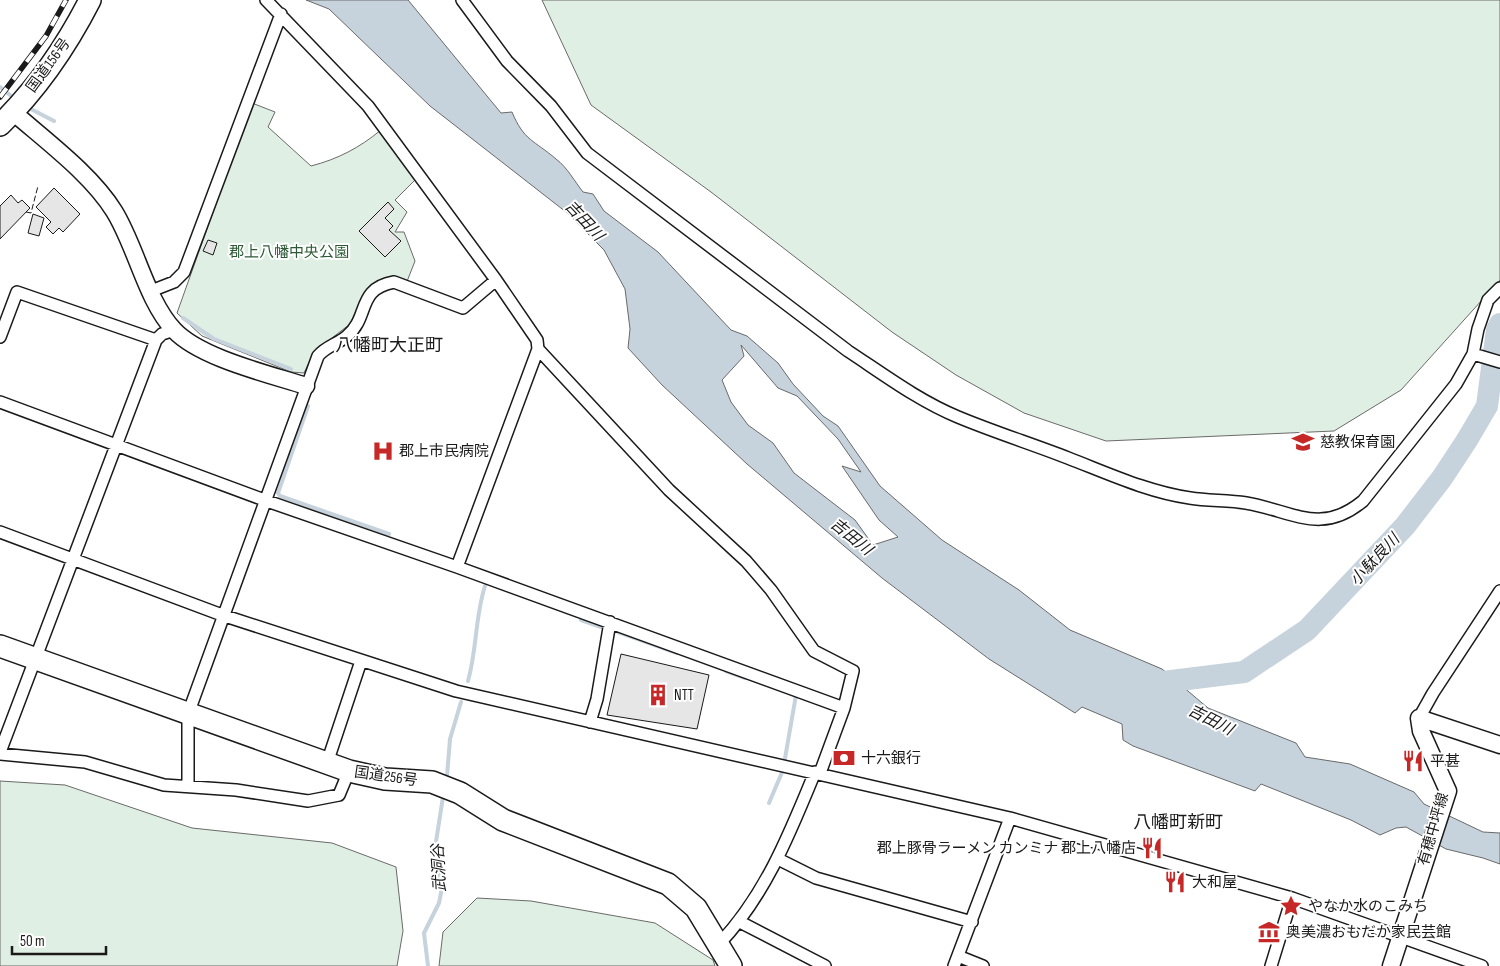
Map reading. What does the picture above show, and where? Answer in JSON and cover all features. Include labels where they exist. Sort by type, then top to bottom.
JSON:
[{"type":"highway","name":"国道156号","points":[[14,111],[54,60],[90,0]]},
{"type":"highway","name":"国道256号","points":[[0,646],[349,771],[385,779],[432,782],[460,793],[503,820],[668,884],[696,908],[731,966]]},
{"type":"street","points":[[266,0],[282,14],[368,106],[496,280],[537,340],[538,349],[457,567]]},
{"type":"street","points":[[462,0],[507,61],[551,106],[587,153],[848,351],[889,379],[957,417],[1129,482],[1189,498],[1244,503],[1311,519],[1326,520],[1339,517],[1363,501],[1478,355],[1478,329],[1488,300],[1500,288]]},
{"type":"street","points":[[151,291],[174,282],[184,272],[282,14]]},
{"type":"street","points":[[14,111],[76,169],[113,209],[128,236],[151,291],[174,330],[190,342],[215,355],[306,386]]},
{"type":"street","points":[[188,786],[188,714],[222,615],[267,501],[318,356],[324,349],[347,336],[354,328],[367,296],[379,286],[394,282],[462,308],[496,280]]},
{"type":"street","points":[[0,338],[17,292],[156,340]]},
{"type":"street","points":[[174,330],[162,334],[156,340],[0,753],[85,762],[137,779],[164,785],[236,790],[308,801],[339,795],[349,771]]},
{"type":"street","points":[[538,349],[669,490],[746,561],[771,590],[814,651],[853,671],[844,708],[818,773],[778,859],[740,922],[718,944]]},
{"type":"street","points":[[1478,355],[1500,362]]},
{"type":"street","points":[[0,402],[267,501],[457,567],[844,708]]},
{"type":"street","points":[[0,532],[222,615],[456,691],[1010,818],[1292,898],[1482,966]]},
{"type":"street","points":[[1500,590],[1433,693],[1419,718],[1500,745]]},
{"type":"street","points":[[590,722],[597,699],[610,622]]},
{"type":"street","points":[[327,764],[361,661]]},
{"type":"street","name":"有穂中坪線","points":[[1391,966],[1448,791],[1421,731],[1419,718]]},
{"type":"street","points":[[983,966],[956,961],[1010,818]]},
{"type":"street","points":[[778,859],[816,878],[972,922]]},
{"type":"street","points":[[1271,966],[1292,898]]},
{"type":"street","points":[[740,922],[825,966]]},
{"type":"green space","points":[[542,0],[1500,0],[1500,280],[1401,390],[1334,431],[1106,441],[1024,413],[956,375],[892,332],[711,192],[591,105]]},
{"type":"green space","name":"郡上八幡中央公園","points":[[252,103],[275,112],[268,127],[311,166],[348,152],[381,130],[417,178],[395,200],[407,212],[395,232],[404,232],[415,261],[406,284],[387,279],[371,286],[363,296],[350,324],[314,352],[304,373],[291,372],[202,336],[177,313]]},
{"type":"green space","points":[[0,781],[65,785],[192,828],[332,843],[396,867],[403,931],[397,966],[0,966]]},
{"type":"green space","points":[[477,898],[531,901],[655,923],[713,960],[715,966],[439,966],[443,932]]},
{"type":"water","name":"吉田川","points":[[306,0],[408,0],[501,113],[512,112],[525,135],[560,162],[583,192],[593,194],[604,211],[658,252],[731,330],[747,336],[778,363],[793,384],[823,416],[838,426],[880,486],[942,540],[1019,590],[1070,630],[1162,669],[1208,708],[1296,743],[1305,757],[1350,764],[1414,792],[1424,804],[1483,832],[1500,833],[1500,864],[1446,849],[1406,827],[1396,828],[1380,835],[1351,820],[1261,784],[1255,791],[1133,746],[1123,740],[1122,724],[1082,707],[1075,713],[989,659],[882,578],[747,464],[662,385],[628,348],[630,329],[625,289],[604,250],[566,212],[430,106],[329,9]],"holes":[[[741,345],[778,388],[797,396],[838,439],[861,472],[842,466],[879,520],[898,537],[873,545],[855,520],[794,473],[773,443],[748,425],[731,402],[722,380],[744,356]]]},
{"type":"building","points":[[54,188],[80,214],[63,232],[59,228],[53,234],[46,227],[51,222],[36,207]]},
{"type":"building","points":[[11,195],[18,203],[22,200],[30,208],[0,239],[0,206]]},
{"type":"building","points":[[388,202],[394,209],[385,218],[393,226],[389,230],[401,241],[385,257],[359,231]]},
{"type":"building","points":[[33,214],[44,218],[39,236],[28,233]]},
{"type":"building","points":[[208,240],[217,243],[213,255],[203,251]]},
{"type":"building","name":"NTT","points":[[621,654],[709,675],[697,729],[607,715]]},
{"type":"waterway","points":[[0,87],[15,99]]},
{"type":"waterway","points":[[27,107],[54,121]]},
{"type":"waterway","points":[[183,318],[214,339],[291,369]]},
{"type":"waterway","name":"小駄良川","points":[[1147,684],[1244,672],[1307,630],[1405,526],[1442,478],[1467,440],[1487,406],[1497,330],[1500,324]]},
{"type":"waterway","points":[[308,406],[278,493],[280,496],[389,534]]},
{"type":"waterway","name":"武洞谷","points":[[468,681],[479,609],[485,586]]},
{"type":"waterway","points":[[581,620],[601,627]]},
{"type":"waterway","points":[[618,632],[677,653]]},
{"type":"waterway","points":[[726,671],[745,678]]},
{"type":"waterway","points":[[769,803],[783,770],[796,695]]},
{"type":"waterway","name":"武洞谷","points":[[447,776],[450,739],[461,702]]},
{"type":"waterway","name":"武洞谷","points":[[428,966],[424,933],[439,903],[442,888],[435,848],[443,797]]},
{"type":"railway","points":[[0,97],[46,36],[66,0]]},
{"type":"fence","points":[[26,212],[31,213],[38,186]]},
{"type":"place","name":"慈教保育園","points":[[1303,442]]},
{"type":"place","name":"郡上市民病院","points":[[383,451]]},
{"type":"place","name":"NTT","points":[[658,695]]},
{"type":"place","name":"十六銀行","points":[[844,758]]},
{"type":"place","name":"平甚","points":[[1413,761]]},
{"type":"place","name":"郡上豚骨ラーメン カンミナ 郡上八幡店","points":[[1152,848]]},
{"type":"place","name":"大和屋","points":[[1175,882]]},
{"type":"place","name":"やなか水のこみち","points":[[1291,906]]},
{"type":"place","name":"奥美濃おもだか家民芸館","points":[[1269,932]]},
{"type":"district","name":"八幡町大正町","points":[[389,345]]},
{"type":"district","name":"八幡町新町","points":[[1178,822]]}]
